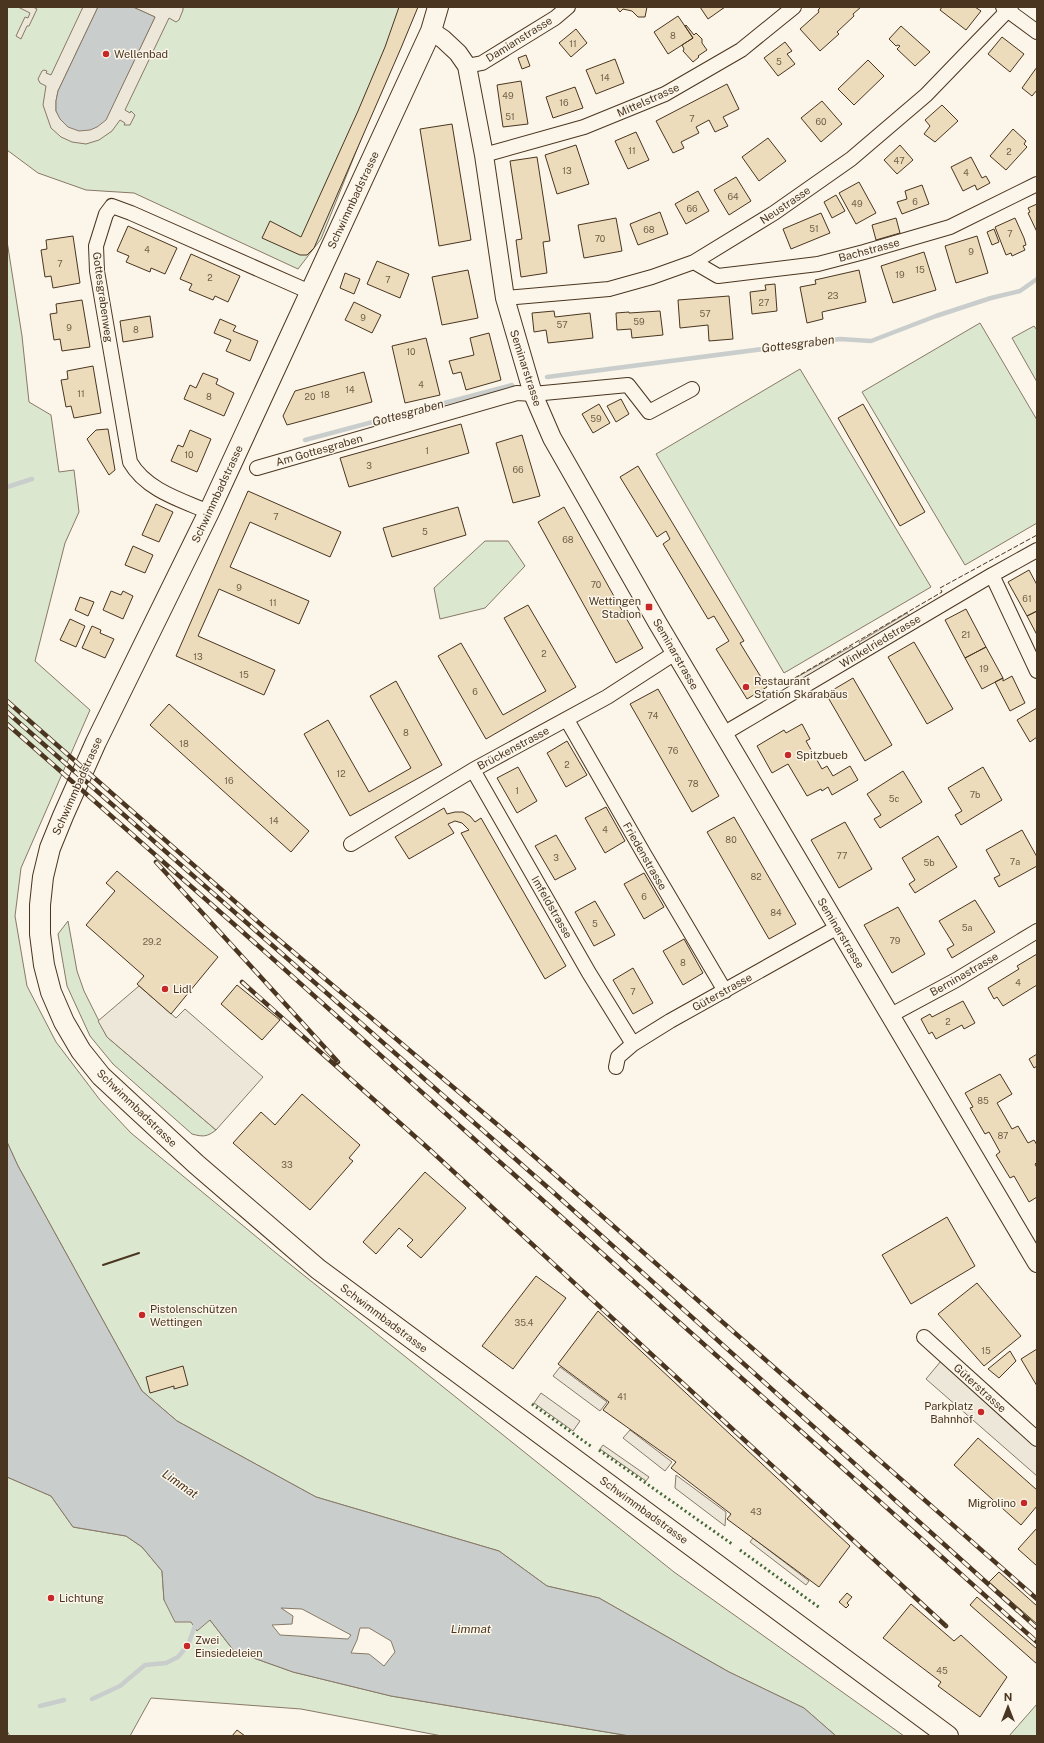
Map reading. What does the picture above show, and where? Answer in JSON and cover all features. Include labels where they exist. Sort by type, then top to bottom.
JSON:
[{"type":"main road","points":[[431,30],[438,7]]},
{"type":"main road","name":"Schwimmbadstrasse","points":[[431,30],[209,512],[96,742],[50,848],[43,877],[40,905],[40,934],[44,965],[51,992],[64,1022],[81,1051],[101,1076],[152,1124],[318,1269],[948,1736]]},
{"type":"street","name":"Damianstrasse","points":[[468,66],[482,63],[555,18],[568,7]]},
{"type":"street","name":"Mittelstrasse","points":[[484,155],[584,127],[665,94],[741,50],[794,7]]},
{"type":"street","points":[[1007,8],[1037,32]]},
{"type":"street","name":"Neustrasse","points":[[505,298],[609,289],[652,277],[694,262],[774,214],[851,159],[926,95],[1007,8]]},
{"type":"street","name":"Seminarstrasse","points":[[431,30],[458,52],[468,66],[484,155],[505,298],[533,394],[552,438],[675,653],[1037,1263]]},
{"type":"street","name":"Bachstrasse","points":[[694,262],[718,276],[818,264],[950,227],[1037,184]]},
{"type":"street","name":"Gottesgrabenweg","points":[[209,512],[158,489],[144,480],[136,472],[130,462],[97,271],[96,246],[106,214],[112,206],[125,210],[310,292]]},
{"type":"street","name":"Am Gottesgraben","points":[[257,468],[517,393],[533,394],[628,385],[648,412],[692,389]]},
{"type":"street","name":"Winkelriedstrasse","points":[[723,734],[1037,550]]},
{"type":"street","points":[[992,575],[1037,671]]},
{"type":"street","name":"Brückenstrasse","points":[[351,844],[473,770],[607,697],[675,653]]},
{"type":"street","name":"Friedenstrasse","points":[[567,720],[725,991]]},
{"type":"street","name":"Imfeldstrasse","points":[[473,770],[589,973],[633,1044]]},
{"type":"street","name":"Güterstrasse","points":[[616,1067],[618,1057],[633,1044],[838,928]]},
{"type":"street","name":"Berninastrasse","points":[[891,1015],[956,980],[1037,931]]},
{"type":"street","name":"Güterstrasse","points":[[924,1337],[1037,1439]]},
{"type":"green space","points":[[7,7],[414,7],[321,239],[298,269],[134,193],[86,190],[38,173],[7,150]]},
{"type":"green space","points":[[7,241],[22,336],[29,402],[51,415],[59,472],[74,470],[79,512],[65,543],[35,661],[90,710],[21,868],[15,916],[27,986],[56,1042],[100,1100],[131,1133],[276,1253],[674,1572],[904,1736],[836,1736],[804,1708],[729,1672],[599,1598],[547,1586],[499,1551],[316,1497],[177,1421],[142,1391],[18,1166],[7,1142]]},
{"type":"green space","points":[[980,323],[1037,420],[1037,523],[965,565],[862,392]]},
{"type":"green space","points":[[1034,326],[1037,330],[1037,382],[1012,338]]},
{"type":"green space","points":[[800,369],[931,587],[784,673],[656,454]]},
{"type":"green space","points":[[485,541],[508,541],[525,566],[485,608],[440,619],[434,588]]},
{"type":"green space","points":[[68,921],[77,971],[84,991],[107,1037],[216,1130],[205,1136],[192,1134],[113,1064],[90,1036],[67,986],[58,934]]},
{"type":"green space","points":[[7,1477],[51,1496],[73,1527],[126,1536],[142,1547],[162,1571],[164,1600],[210,1620],[234,1651],[293,1672],[391,1696],[630,1736],[442,1736],[301,1709],[151,1698],[130,1736],[10,1736],[7,1731]]},
{"type":"green space","points":[[1037,1704],[1037,1736],[1009,1736]]},
{"type":"shaded area","points":[[18,7],[33,7],[37,9],[21,39],[16,36],[25,17],[28,18],[30,13]]},
{"type":"shaded area","points":[[83,7],[98,7],[58,91],[56,111],[61,119],[106,119],[155,17],[133,7],[183,7],[179,20],[176,22],[169,18],[125,110],[130,113],[131,111],[135,115],[130,125],[124,125],[125,123],[120,120],[112,131],[99,140],[86,144],[72,142],[61,137],[51,128],[43,105],[46,86],[40,83],[38,79],[44,70],[47,71],[46,73],[51,75]]},
{"type":"shaded area","points":[[907,613],[910,617],[861,646],[859,642]]},
{"type":"shaded area","points":[[852,646],[854,650],[795,684],[792,680]]},
{"type":"shaded area","points":[[139,986],[176,1018],[185,1009],[263,1077],[216,1130],[107,1037],[98,1021]]},
{"type":"shaded area","name":"Parkplatz Bahnhof","points":[[941,1361],[1037,1444],[1037,1476],[926,1379]]},
{"type":"shaded area","points":[[560,1367],[607,1402],[600,1411],[553,1376]]},
{"type":"shaded area","points":[[541,1393],[580,1421],[573,1431],[534,1403]]},
{"type":"shaded area","points":[[630,1430],[672,1462],[665,1471],[623,1438]]},
{"type":"shaded area","points":[[603,1445],[649,1477],[646,1481],[600,1449]]},
{"type":"shaded area","points":[[676,1475],[726,1512],[725,1526],[675,1488]]},
{"type":"shaded area","points":[[753,1538],[809,1581],[806,1585],[750,1542]]},
{"type":"water","name":"Wellenbad","points":[[98,7],[133,7],[155,17],[106,120],[90,130],[79,131],[68,127],[60,119],[56,111],[56,101],[58,91]]},
{"type":"water","name":"Limmat","points":[[7,1142],[18,1166],[142,1391],[177,1421],[316,1497],[499,1551],[547,1586],[599,1598],[729,1672],[804,1708],[836,1736],[630,1736],[391,1696],[293,1672],[234,1651],[210,1620],[197,1631],[191,1622],[175,1622],[164,1600],[162,1571],[142,1547],[126,1536],[73,1527],[51,1496],[7,1477]],"holes":[[[281,1608],[302,1609],[351,1635],[348,1639],[280,1635],[272,1625],[292,1624],[293,1616]],[[360,1628],[369,1628],[391,1641],[395,1652],[384,1666],[369,1654],[351,1653],[357,1640]]]},
{"type":"building","points":[[399,7],[418,7],[314,248],[307,255],[300,255],[262,238],[270,221],[301,237],[358,111],[385,47]]},
{"type":"building","points":[[616,7],[647,7],[645,17],[638,17],[632,11],[623,9],[620,12]]},
{"type":"building","points":[[700,7],[725,7],[708,19]]},
{"type":"building","points":[[821,7],[861,7],[837,32],[839,34],[820,51],[800,29],[819,12],[818,10]]},
{"type":"building","points":[[942,7],[975,7],[981,11],[966,30],[940,10]]},
{"type":"building","points":[[678,16],[693,38],[668,54],[654,32]]},
{"type":"building","points":[[686,25],[694,35],[696,33],[702,39],[702,43],[707,50],[698,56],[699,57],[693,62],[683,51],[684,49],[682,45],[693,38],[685,26]]},
{"type":"building","points":[[901,26],[930,52],[915,66],[897,49],[900,46],[896,46],[889,39]]},
{"type":"building","points":[[576,29],[587,43],[571,57],[559,43]]},
{"type":"building","points":[[1002,37],[1024,54],[1010,72],[988,54]]},
{"type":"building","points":[[785,42],[792,51],[787,54],[795,64],[778,76],[764,58]]},
{"type":"building","points":[[526,55],[530,66],[522,69],[518,58]]},
{"type":"building","points":[[615,59],[624,83],[596,94],[586,70]]},
{"type":"building","points":[[868,60],[884,76],[854,105],[838,89]]},
{"type":"building","points":[[1037,67],[1037,90],[1032,96],[1022,88]]},
{"type":"building","points":[[521,81],[528,124],[503,127],[497,85]]},
{"type":"building","points":[[727,84],[739,109],[723,117],[728,126],[715,132],[709,120],[696,127],[699,133],[681,142],[684,148],[673,153],[656,121]]},
{"type":"building","points":[[575,87],[583,108],[553,118],[546,97]]},
{"type":"building","points":[[822,101],[842,124],[821,142],[801,118]]},
{"type":"building","points":[[942,105],[958,121],[935,142],[924,134],[930,126],[925,120]]},
{"type":"building","points":[[452,124],[471,240],[439,246],[420,129]]},
{"type":"building","points":[[1013,129],[1026,141],[1024,144],[1027,147],[1006,170],[990,156]]},
{"type":"building","points":[[636,132],[649,160],[628,169],[615,141]]},
{"type":"building","points":[[768,138],[786,161],[759,181],[742,157]]},
{"type":"building","points":[[576,145],[589,184],[557,194],[545,155]]},
{"type":"building","points":[[900,145],[913,160],[897,174],[884,160]]},
{"type":"building","points":[[537,157],[550,241],[543,242],[547,273],[521,277],[516,240],[522,239],[510,161]]},
{"type":"building","points":[[971,157],[982,178],[986,176],[990,183],[977,190],[975,185],[963,191],[951,167]]},
{"type":"building","points":[[736,177],[751,201],[729,215],[714,190]]},
{"type":"building","points":[[859,182],[876,213],[856,224],[839,193]]},
{"type":"building","points":[[922,185],[929,204],[902,214],[897,202],[907,199],[905,191]]},
{"type":"building","points":[[698,191],[709,211],[686,224],[675,204]]},
{"type":"building","points":[[836,195],[845,211],[832,218],[824,202]]},
{"type":"building","points":[[1037,204],[1037,232],[1028,213],[1030,212],[1028,208]]},
{"type":"building","points":[[660,212],[668,234],[638,245],[630,224]]},
{"type":"building","points":[[821,213],[830,233],[791,249],[783,229]]},
{"type":"building","points":[[616,218],[622,251],[584,258],[578,225]]},
{"type":"building","points":[[896,218],[900,233],[876,240],[872,225]]},
{"type":"building","points":[[1015,218],[1026,245],[1023,246],[1025,250],[1012,256],[1011,253],[1006,255],[995,227]]},
{"type":"building","points":[[128,226],[177,248],[165,274],[151,268],[150,272],[126,262],[129,256],[117,251]]},
{"type":"building","points":[[994,229],[999,242],[992,245],[987,232]]},
{"type":"building","points":[[73,236],[80,283],[53,288],[51,276],[45,277],[41,250],[47,249],[46,240]]},
{"type":"building","points":[[977,236],[988,273],[956,283],[945,246]]},
{"type":"building","points":[[924,252],[936,290],[893,303],[881,266]]},
{"type":"building","points":[[191,254],[240,276],[228,302],[215,296],[213,300],[189,290],[192,284],[180,279]]},
{"type":"building","points":[[377,261],[409,274],[400,298],[367,284]]},
{"type":"building","points":[[468,270],[478,318],[442,325],[432,277]]},
{"type":"building","points":[[859,270],[866,302],[822,312],[823,319],[807,323],[800,287],[816,284],[815,280]]},
{"type":"building","points":[[345,273],[360,279],[354,294],[340,288]]},
{"type":"building","points":[[775,284],[777,311],[752,314],[750,292],[766,290],[765,285]]},
{"type":"building","points":[[729,296],[733,339],[709,341],[708,325],[680,328],[678,300]]},
{"type":"building","points":[[82,300],[90,347],[62,351],[60,339],[54,340],[50,314],[57,313],[56,304]]},
{"type":"building","points":[[354,302],[381,315],[372,333],[345,320]]},
{"type":"building","points":[[554,311],[555,317],[590,313],[593,338],[548,343],[546,330],[534,332],[532,313]]},
{"type":"building","points":[[660,311],[663,335],[632,338],[631,329],[617,330],[616,313]]},
{"type":"building","points":[[150,316],[153,337],[123,342],[120,321]]},
{"type":"building","points":[[220,319],[236,326],[233,331],[258,341],[250,361],[226,351],[231,340],[214,333]]},
{"type":"building","points":[[489,333],[501,380],[466,390],[461,372],[453,374],[449,361],[474,355],[470,338]]},
{"type":"building","points":[[426,338],[440,395],[405,403],[392,346]]},
{"type":"building","points":[[93,366],[101,413],[74,418],[71,406],[66,407],[61,380],[68,379],[67,371]]},
{"type":"building","points":[[364,372],[372,402],[287,425],[283,416],[295,391]]},
{"type":"building","points":[[203,373],[218,379],[216,384],[234,393],[224,416],[184,399],[190,385],[196,388]]},
{"type":"building","points":[[621,399],[629,414],[616,422],[607,406]]},
{"type":"building","points":[[599,404],[610,423],[593,433],[582,414]]},
{"type":"building","points":[[863,404],[925,512],[900,526],[838,418]]},
{"type":"building","points":[[461,424],[469,453],[349,487],[340,458]]},
{"type":"building","points":[[108,429],[115,470],[109,475],[87,439],[96,430]]},
{"type":"building","points":[[190,430],[211,439],[197,472],[171,461],[178,445],[183,447]]},
{"type":"building","points":[[522,435],[540,496],[513,503],[496,443]]},
{"type":"building","points":[[638,466],[744,641],[740,643],[767,687],[747,699],[716,649],[729,641],[714,616],[708,619],[663,544],[670,539],[666,531],[657,537],[620,477]]},
{"type":"building","points":[[248,491],[341,532],[330,557],[250,522],[230,567],[309,601],[299,624],[219,589],[198,636],[275,670],[264,695],[176,656]]},
{"type":"building","points":[[156,504],[173,512],[159,542],[142,535]]},
{"type":"building","points":[[458,507],[466,535],[392,557],[383,528]]},
{"type":"building","points":[[564,507],[643,648],[616,663],[538,522]]},
{"type":"building","points":[[133,546],[153,555],[145,573],[125,565]]},
{"type":"building","points":[[1029,570],[1037,585],[1037,611],[1027,616],[1008,582]]},
{"type":"building","points":[[111,591],[121,595],[123,591],[133,596],[123,619],[103,610]]},
{"type":"building","points":[[80,597],[94,602],[88,616],[75,610]]},
{"type":"building","points":[[528,605],[576,687],[486,739],[438,656],[461,643],[503,715],[546,691],[504,618]]},
{"type":"building","points":[[966,609],[986,647],[965,658],[945,620]]},
{"type":"building","points":[[1037,611],[1037,635],[1027,616]]},
{"type":"building","points":[[70,619],[85,626],[76,647],[60,640]]},
{"type":"building","points":[[92,626],[101,630],[100,633],[114,639],[105,658],[82,648]]},
{"type":"building","points":[[914,642],[953,709],[927,724],[888,657]]},
{"type":"building","points":[[986,647],[1003,678],[982,689],[965,658]]},
{"type":"building","points":[[1012,676],[1025,703],[1010,711],[995,682],[1003,678],[1003,681]]},
{"type":"building","points":[[853,678],[892,745],[865,761],[826,694]]},
{"type":"building","points":[[396,681],[442,765],[350,816],[304,734],[328,720],[369,792],[411,768],[370,696]]},
{"type":"building","points":[[658,689],[719,796],[692,812],[630,704]]},
{"type":"building","points":[[169,704],[309,831],[291,852],[150,725]]},
{"type":"building","points":[[1037,708],[1037,737],[1030,742],[1017,720]]},
{"type":"building","name":"Spitzbueb","points":[[802,724],[810,739],[806,741],[822,769],[827,766],[833,776],[850,766],[858,780],[832,795],[828,787],[822,791],[821,789],[807,796],[788,764],[772,773],[757,746],[784,730],[786,733]]},
{"type":"building","points":[[567,741],[587,775],[566,787],[547,753]]},
{"type":"building","points":[[518,767],[537,801],[517,813],[497,778]]},
{"type":"building","points":[[983,767],[1002,800],[961,825],[955,815],[962,811],[948,788]]},
{"type":"building","points":[[903,771],[922,802],[880,828],[874,819],[881,815],[867,794]]},
{"type":"building","points":[[606,807],[625,841],[605,853],[585,818]]},
{"type":"building","points":[[444,808],[447,814],[463,812],[470,816],[475,822],[481,818],[566,966],[545,979],[461,833],[469,830],[462,823],[455,821],[448,824],[454,833],[409,859],[395,837]]},
{"type":"building","points":[[734,817],[796,924],[769,939],[707,832]]},
{"type":"building","points":[[845,822],[872,869],[839,888],[811,840]]},
{"type":"building","points":[[1022,830],[1037,857],[1037,866],[999,887],[994,878],[1000,875],[986,850]]},
{"type":"building","points":[[556,835],[576,869],[555,880],[535,846]]},
{"type":"building","points":[[938,836],[957,867],[915,893],[909,884],[915,880],[902,858]]},
{"type":"building","points":[[117,871],[218,957],[171,1014],[137,984],[144,976],[86,925],[115,891],[106,883]]},
{"type":"building","points":[[644,873],[664,907],[644,919],[624,884]]},
{"type":"building","points":[[975,900],[995,932],[952,958],[947,949],[954,945],[939,921]]},
{"type":"building","points":[[595,901],[615,935],[594,946],[575,912]]},
{"type":"building","points":[[898,907],[925,954],[892,973],[864,925]]},
{"type":"building","points":[[684,939],[703,973],[683,985],[663,951]]},
{"type":"building","points":[[1037,954],[1037,985],[1003,1006],[997,997],[994,999],[988,988],[1019,969],[1017,966]]},
{"type":"building","points":[[633,968],[653,1003],[633,1014],[613,980]]},
{"type":"building","points":[[237,985],[280,1020],[262,1040],[221,1004]]},
{"type":"building","points":[[963,1001],[975,1023],[964,1029],[962,1025],[936,1039],[932,1032],[929,1034],[921,1019],[930,1014],[932,1017]]},
{"type":"building","points":[[1037,1054],[1037,1066],[1034,1068],[1029,1059]]},
{"type":"building","points":[[1000,1074],[1012,1094],[997,1103],[1012,1129],[1018,1126],[1028,1143],[1034,1140],[1037,1145],[1037,1162],[1035,1164],[1037,1168],[1037,1197],[1029,1202],[1014,1176],[1010,1178],[996,1155],[1000,1152],[989,1132],[985,1134],[970,1108],[973,1107],[965,1093]]},
{"type":"building","points":[[302,1094],[360,1145],[349,1158],[353,1161],[310,1210],[233,1143],[261,1112],[275,1125]]},
{"type":"building","points":[[425,1172],[466,1208],[421,1258],[407,1246],[413,1240],[399,1228],[376,1254],[363,1242]]},
{"type":"building","points":[[947,1217],[975,1266],[911,1304],[882,1255]]},
{"type":"building","points":[[536,1276],[566,1298],[513,1369],[482,1346]]},
{"type":"building","points":[[977,1283],[1021,1336],[984,1366],[938,1314]]},
{"type":"building","points":[[598,1311],[850,1546],[819,1587],[727,1519],[731,1514],[671,1468],[676,1462],[603,1410],[609,1402],[558,1364]]},
{"type":"building","points":[[1037,1349],[1037,1386],[1021,1359]]},
{"type":"building","points":[[1010,1351],[1016,1361],[999,1378],[988,1369]]},
{"type":"building","points":[[183,1366],[188,1385],[174,1389],[174,1386],[150,1393],[146,1377]]},
{"type":"building","points":[[978,1438],[1037,1490],[1037,1506],[1021,1525],[954,1465]]},
{"type":"building","points":[[1037,1528],[1037,1566],[1018,1549]]},
{"type":"building","points":[[999,1572],[1037,1606],[1037,1624],[989,1582]]},
{"type":"building","points":[[847,1593],[852,1597],[847,1603],[849,1605],[846,1608],[839,1602]]},
{"type":"building","points":[[977,1597],[1037,1649],[1037,1664],[970,1605]]},
{"type":"building","points":[[911,1604],[954,1641],[961,1635],[1007,1677],[980,1717],[938,1686],[941,1682],[883,1638]]},
{"type":"building","points":[[237,1730],[245,1736],[232,1736]]},
{"type":"waterway","name":"Gottesgraben","points":[[547,377],[840,339],[871,341],[936,316],[991,298],[1020,291],[1037,279]]},
{"type":"waterway","name":"Gottesgraben","points":[[305,440],[512,385]]},
{"type":"waterway","name":"Gottesgraben","points":[[7,487],[32,479]]},
{"type":"waterway","points":[[92,1699],[120,1686],[145,1665],[166,1663],[178,1657],[188,1645],[196,1623]]},
{"type":"waterway","points":[[40,1706],[64,1700]]},
{"type":"railway","points":[[7,701],[265,928],[518,1142],[1037,1599]]},
{"type":"railway","points":[[7,712],[553,1192],[1037,1628]]},
{"type":"railway","points":[[7,724],[236,926],[1037,1642]]},
{"type":"railway","points":[[156,862],[338,1062]]},
{"type":"railway","points":[[242,982],[429,1149],[946,1626]]},
{"type":"hedge","points":[[532,1404],[592,1447]]},
{"type":"hedge","points":[[599,1450],[732,1544]]},
{"type":"hedge","points":[[740,1550],[820,1608]]},
{"type":"fence","points":[[775,682],[786,683],[942,592],[940,588],[1037,535]]},
{"type":"wall","points":[[103,1265],[139,1253]]},
{"type":"place","name":"Wellenbad","points":[[106,54]]},
{"type":"place","name":"Wettingen Stadion","points":[[649,607]]},
{"type":"place","name":"Restaurant Station Skarabäus","points":[[746,687]]},
{"type":"place","name":"Spitzbueb","points":[[788,755]]},
{"type":"place","name":"Lidl","points":[[165,989]]},
{"type":"place","name":"Pistolenschützen Wettingen","points":[[142,1315]]},
{"type":"place","name":"Parkplatz Bahnhof","points":[[981,1412]]},
{"type":"place","name":"Migrolino","points":[[1024,1503]]},
{"type":"place","name":"Lichtung","points":[[51,1598]]},
{"type":"place","name":"Zwei Einsiedeleien","points":[[187,1646]]}]
